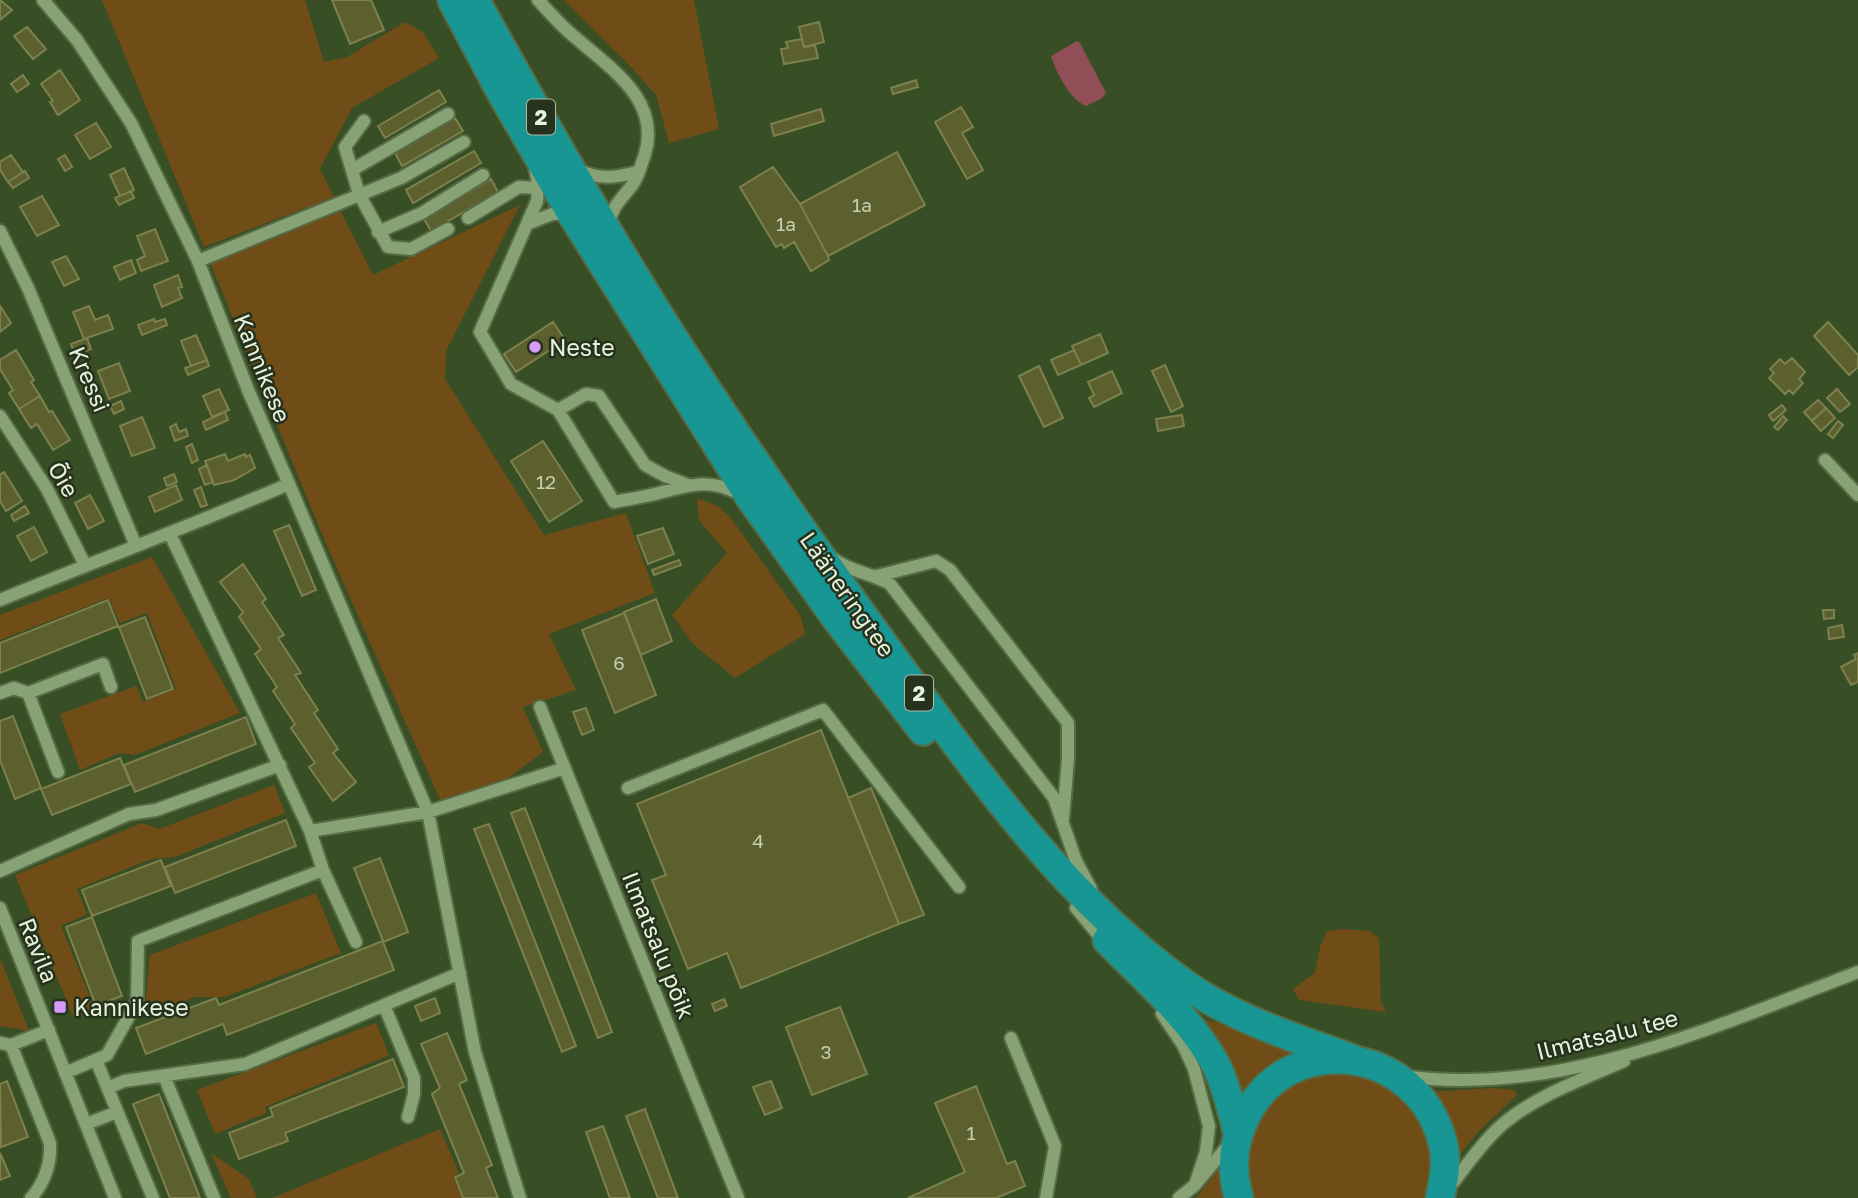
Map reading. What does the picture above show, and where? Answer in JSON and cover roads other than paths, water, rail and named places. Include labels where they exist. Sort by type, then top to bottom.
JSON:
[{"type":"highway","name":"Lääneringtee","points":[[452,0],[502,94],[571,213],[751,499],[838,621],[936,747],[1021,848],[1189,1025],[1217,1068],[1227,1091],[1238,1134]]},
{"type":"highway","name":"Lääneringtee","points":[[475,0],[608,233],[728,422],[809,540],[971,765],[1034,842],[1095,908],[1188,986],[1246,1019],[1396,1075]]},
{"type":"highway","points":[[1239,1198],[1233,1158],[1238,1134],[1250,1107],[1269,1085],[1294,1068],[1323,1060],[1353,1059]]},
{"type":"highway","points":[[1396,1075],[1418,1093],[1434,1116],[1443,1142],[1445,1161],[1440,1198]]},
{"type":"street","name":"Kannikese","points":[[43,0],[77,40],[131,123],[198,261],[248,390],[428,812],[475,1052],[520,1198]]},
{"type":"street","points":[[527,224],[552,214],[571,213],[608,233],[610,216],[620,197],[634,183],[645,154],[648,136],[646,114],[636,94],[538,0]]},
{"type":"street","points":[[502,94],[535,167],[537,188],[537,201],[480,332],[511,384],[558,410],[614,502],[688,485],[712,483],[751,499]]},
{"type":"street","points":[[352,170],[448,114]]},
{"type":"street","points":[[364,121],[345,147],[359,194],[388,247],[411,249],[448,229]]},
{"type":"street","points":[[198,261],[401,178],[464,142]]},
{"type":"street","points":[[568,165],[589,176],[604,178],[637,172]]},
{"type":"street","points":[[378,232],[422,213],[483,175]]},
{"type":"street","points":[[468,218],[519,187],[537,188]]},
{"type":"street","name":"Kressi","points":[[0,232],[38,312],[136,546]]},
{"type":"street","points":[[558,410],[586,394],[599,396],[645,465],[688,485]]},
{"type":"street","name":"Õie","points":[[0,416],[47,489],[85,565]]},
{"type":"street","points":[[1825,460],[1858,495]]},
{"type":"street","points":[[0,600],[289,484]]},
{"type":"street","points":[[170,534],[310,831],[323,870],[356,942]]},
{"type":"street","points":[[809,540],[848,569],[870,577],[936,561],[950,570],[1068,723],[1068,760],[1062,823]]},
{"type":"street","points":[[877,576],[890,584],[1054,798],[1076,861],[1089,887],[1131,939]]},
{"type":"street","points":[[0,693],[13,688],[28,693],[103,664],[111,687]]},
{"type":"street","points":[[28,693],[58,772]]},
{"type":"street","name":"Ilmatsalu põik","points":[[540,707],[738,1198]]},
{"type":"street","points":[[628,788],[822,710],[959,887]]},
{"type":"street","points":[[0,871],[128,814],[156,810],[279,765]]},
{"type":"street","points":[[310,831],[428,812],[565,768]]},
{"type":"street","points":[[65,1073],[107,1055],[137,1002],[138,941],[323,870]]},
{"type":"street","name":"Ravila","points":[[0,908],[115,1198]]},
{"type":"street","points":[[1076,908],[1172,1026],[1194,1069],[1209,1126],[1206,1152],[1195,1185]]},
{"type":"street","name":"Ilmatsalu tee","points":[[1396,1075],[1447,1081],[1520,1076],[1648,1050],[1858,972]]},
{"type":"street","points":[[108,1088],[124,1081],[245,1064],[460,973]]},
{"type":"street","points":[[384,1005],[414,1078],[414,1094],[408,1117]]},
{"type":"street","points":[[31,1198],[47,1171],[51,1156],[50,1143],[5,1044],[49,1030]]},
{"type":"street","points":[[1011,1038],[1055,1146],[1046,1198]]},
{"type":"street","points":[[1440,1198],[1477,1150],[1504,1122],[1541,1099],[1648,1050]]},
{"type":"street","points":[[96,1059],[153,1198]]},
{"type":"street","points":[[164,1076],[214,1198]]},
{"type":"street","points":[[86,1124],[117,1112]]},
{"type":"street","points":[[1179,1198],[1195,1185],[1238,1134]]},
{"type":"place","name":"Neste","points":[[535,347]]},
{"type":"place","name":"Kannikese","points":[[60,1007]]}]
